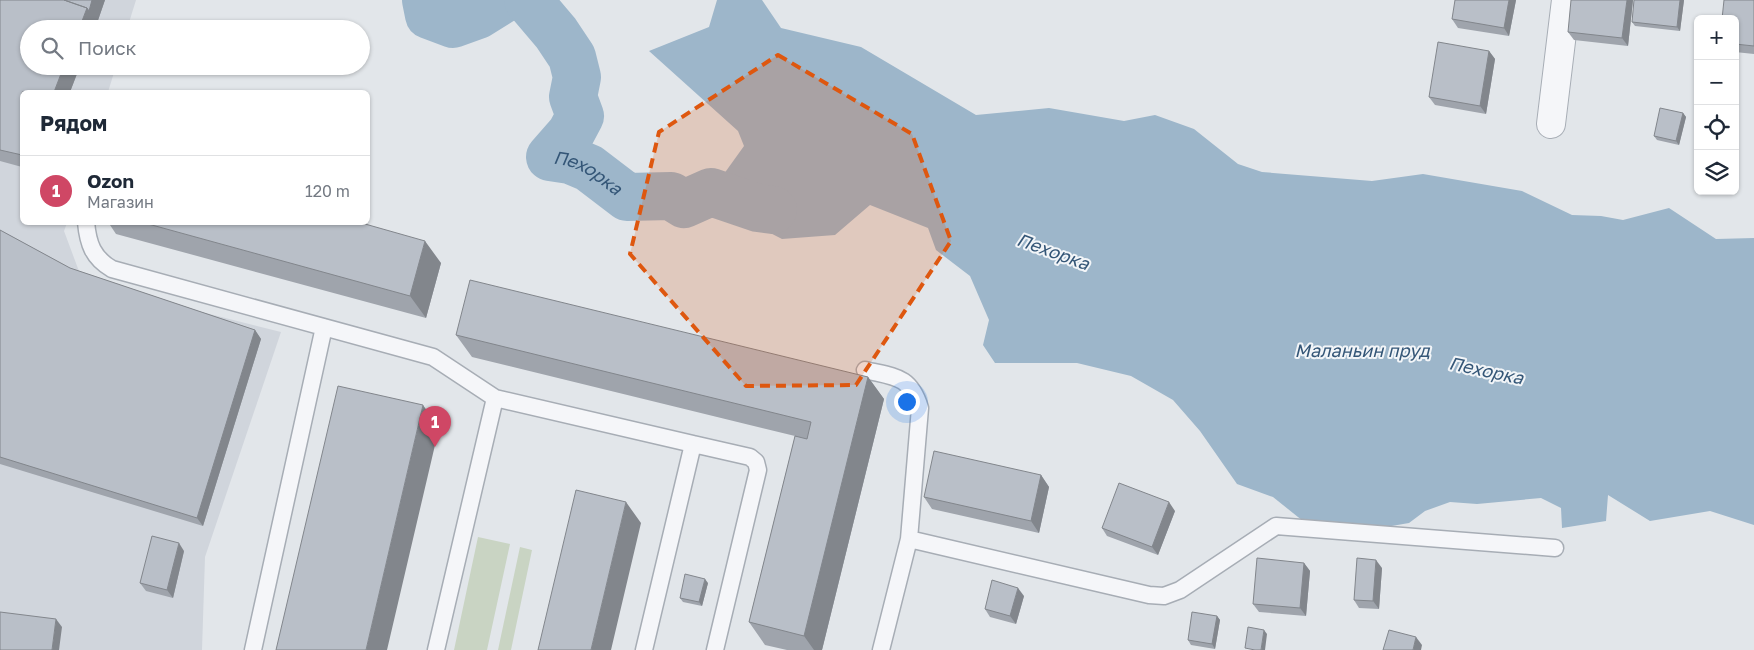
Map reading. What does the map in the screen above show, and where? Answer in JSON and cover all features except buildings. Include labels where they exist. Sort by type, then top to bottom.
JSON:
[{"type":"street","points":[[1551,124],[1566,0]]},
{"type":"lane","points":[[87,225],[92,248],[99,262],[112,269],[433,357],[495,398],[750,457],[756,462],[758,470],[715,650]]},
{"type":"lane","points":[[253,650],[324,328]]},
{"type":"lane","points":[[865,370],[903,380],[915,392],[920,408],[909,539],[882,650]]},
{"type":"lane","points":[[436,650],[495,398]]},
{"type":"lane","points":[[644,650],[692,444]]},
{"type":"lane","points":[[909,539],[1149,595],[1164,596],[1180,590],[1276,526],[1555,548]]},
{"type":"highlighted area","points":[[778,55],[912,134],[951,241],[856,385],[746,386],[630,254],[659,132]]},
{"type":"shaded area","points":[[0,0],[136,0],[130,20],[20,20],[20,75],[113,75],[109,90],[20,90],[20,225],[66,225],[64,231],[83,282],[281,332],[205,557],[202,650],[0,650]]},
{"type":"green space","points":[[478,537],[510,544],[487,650],[454,650]]},
{"type":"green space","points":[[520,547],[532,550],[511,650],[498,650]]},
{"type":"water","name":"Маланьин пруд","points":[[717,0],[762,0],[781,28],[861,47],[976,115],[1049,108],[1124,121],[1155,115],[1194,129],[1238,164],[1262,172],[1372,181],[1423,174],[1522,191],[1572,215],[1601,216],[1623,220],[1669,208],[1716,239],[1754,238],[1754,525],[1710,511],[1650,521],[1608,495],[1606,521],[1562,528],[1561,508],[1541,498],[1477,504],[1450,502],[1425,511],[1409,523],[1380,528],[1303,521],[1273,497],[1237,484],[1200,431],[1173,400],[1131,376],[1077,363],[995,363],[983,345],[989,320],[970,276],[936,250],[928,228],[870,205],[835,235],[782,239],[714,204],[711,192],[744,146],[738,131],[649,51],[709,27]]},
{"type":"waterway","name":"Пехорка","points":[[426,0],[429,15],[453,24],[478,15],[502,0]]},
{"type":"waterway","name":"Пехорка","points":[[528,0],[556,33],[572,57],[577,77],[573,97],[580,116],[571,133],[550,157],[570,160],[589,168],[627,197],[671,196],[684,204],[711,192],[758,208],[773,210]]},
{"type":"place","name":"Ozon","points":[[435,447]]}]
